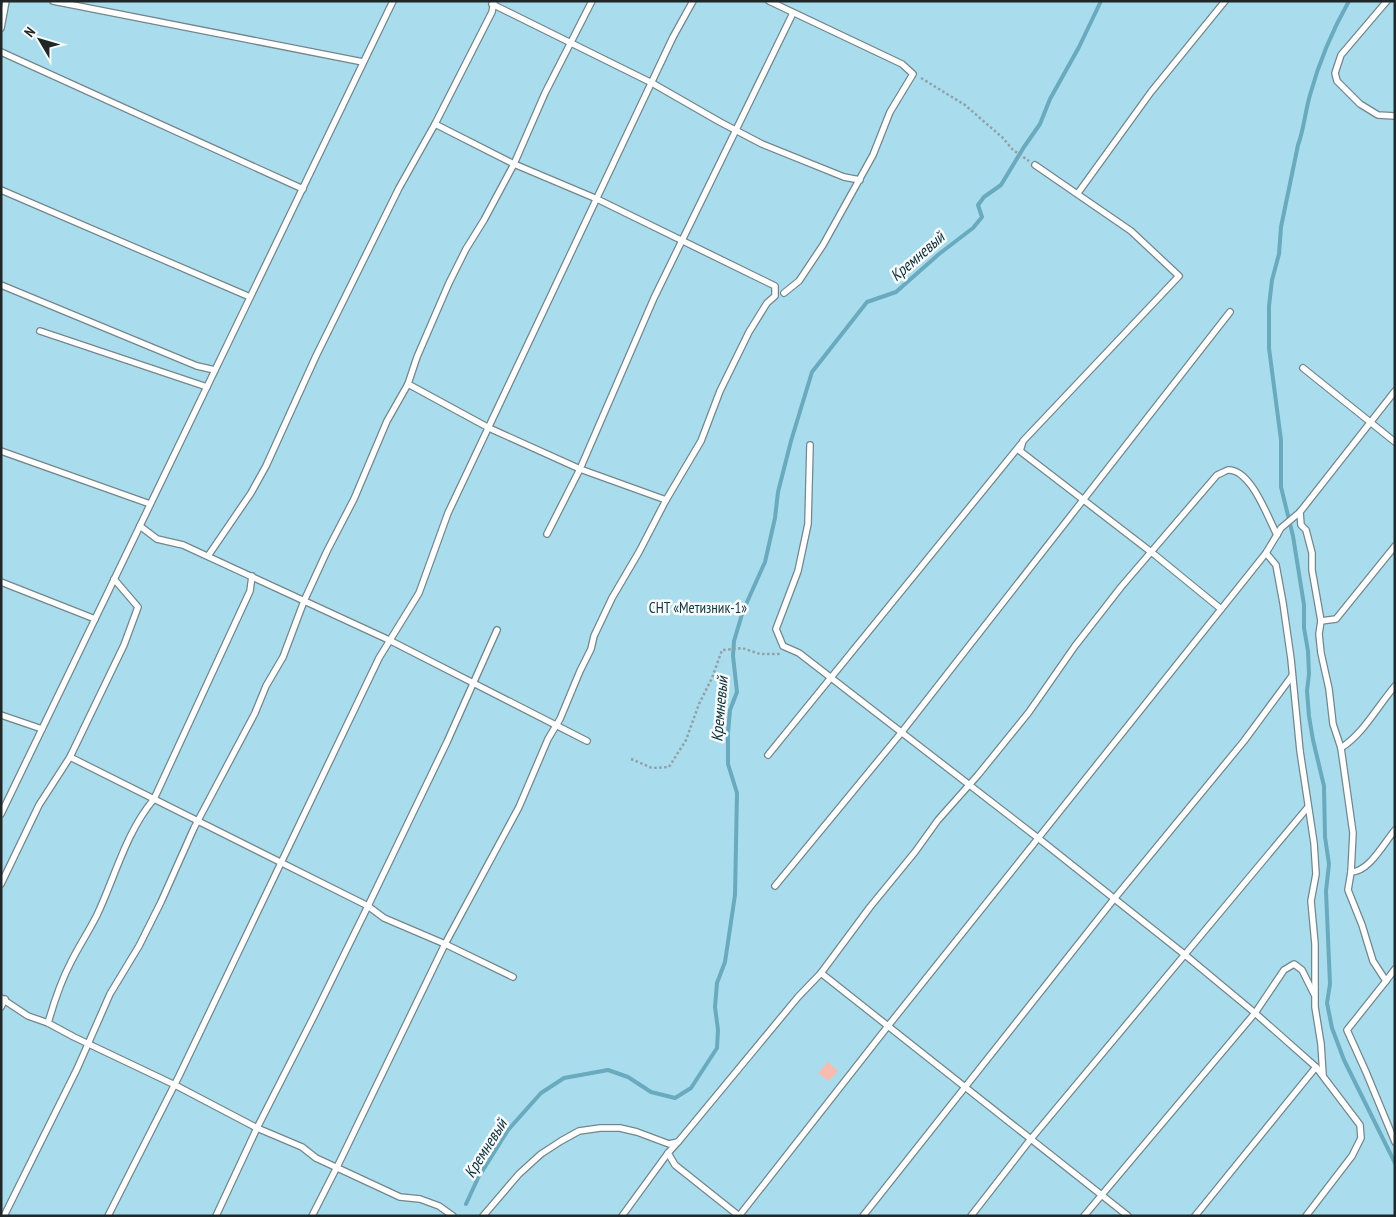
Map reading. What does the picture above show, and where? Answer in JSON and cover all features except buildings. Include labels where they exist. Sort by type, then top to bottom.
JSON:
[{"type":"lane","points":[[1,28],[6,1]]},
{"type":"lane","points":[[53,1],[363,62]]},
{"type":"lane","points":[[1,814],[393,1]]},
{"type":"lane","points":[[4,1216],[88,1044],[110,994],[161,902],[197,822],[243,736],[266,686],[284,657],[304,600],[354,499],[387,421],[408,384],[417,357],[449,283],[466,248],[484,220],[514,164],[545,93],[592,1]]},
{"type":"lane","points":[[108,1216],[175,1085],[389,640],[419,593],[448,513],[673,37],[692,1]]},
{"type":"lane","points":[[769,1],[902,64],[914,74],[890,112],[873,155],[823,245],[799,281],[784,293]]},
{"type":"lane","points":[[1078,193],[1152,92],[1225,1]]},
{"type":"lane","points":[[1387,1],[1341,56],[1335,72],[1337,81],[1360,104],[1378,115],[1395,116]]},
{"type":"lane","points":[[208,556],[241,509],[266,466],[316,356],[398,188],[435,124],[492,12],[493,3],[652,82],[762,144],[844,177],[860,180]]},
{"type":"lane","points":[[547,534],[580,470],[654,298],[793,13]]},
{"type":"lane","points":[[1,52],[303,189]]},
{"type":"lane","points":[[312,1216],[445,944],[519,807],[548,739],[591,650],[594,636],[612,598],[666,500],[702,442],[720,391],[740,350],[759,315],[767,303],[775,296],[776,286],[597,199],[514,164],[435,124]]},
{"type":"lane","points":[[768,755],[1023,441],[1179,276],[1131,231],[1035,165]]},
{"type":"lane","points":[[1,190],[250,297]]},
{"type":"lane","points":[[1,285],[197,366],[215,370]]},
{"type":"lane","points":[[775,886],[901,733],[1230,312]]},
{"type":"lane","points":[[40,331],[207,387]]},
{"type":"lane","points":[[1302,368],[1395,442]]},
{"type":"lane","points":[[408,384],[489,428],[580,470],[666,500]]},
{"type":"lane","points":[[668,1153],[675,1165],[739,1216],[888,1026],[1266,553],[1281,528],[1300,512],[1395,392]]},
{"type":"lane","points":[[1023,441],[1020,451],[1152,552],[1221,609]]},
{"type":"lane","points":[[810,445],[808,524],[798,571],[776,629],[783,646],[799,653],[1038,838],[1184,954],[1316,1067],[1360,1125],[1361,1138],[1352,1156],[1306,1216]]},
{"type":"lane","points":[[1,451],[150,504]]},
{"type":"lane","points":[[622,1216],[668,1153],[798,997],[821,973],[938,820],[1029,712],[1075,646],[1121,587],[1217,475],[1228,470],[1242,474],[1254,488],[1277,535]]},
{"type":"lane","points":[[1300,512],[1301,524],[1306,530],[1312,553],[1312,570],[1321,621],[1318,634],[1329,689],[1333,724],[1341,748],[1353,833],[1352,872],[1348,890],[1362,925],[1373,961],[1386,980]]},
{"type":"lane","points":[[140,526],[158,540],[183,545],[389,640],[587,741]]},
{"type":"lane","points":[[1321,621],[1336,619],[1395,546]]},
{"type":"lane","points":[[1266,553],[1276,565],[1291,659],[1300,751],[1314,843],[1316,874],[1311,901],[1315,944],[1315,996],[1323,1076]]},
{"type":"lane","points":[[48,1023],[54,999],[70,963],[97,914],[142,812],[154,799],[250,591],[252,576]]},
{"type":"lane","points":[[1,884],[39,805],[70,757],[124,645],[138,607],[114,579]]},
{"type":"lane","points":[[1,582],[95,619]]},
{"type":"lane","points":[[216,1216],[257,1128],[314,1018],[447,742],[497,630]]},
{"type":"lane","points":[[863,1216],[1114,899],[1244,741],[1292,676]]},
{"type":"lane","points":[[1341,748],[1351,742],[1366,725],[1395,686]]},
{"type":"lane","points":[[1,715],[42,729]]},
{"type":"lane","points":[[70,757],[368,906],[384,918],[445,944],[513,977]]},
{"type":"lane","points":[[971,1216],[1030,1140],[1308,807]]},
{"type":"lane","points":[[1352,872],[1365,868],[1395,830]]},
{"type":"lane","points":[[1084,1216],[1255,1013],[1284,970],[1294,964],[1302,970],[1315,996]]},
{"type":"lane","points":[[1395,969],[1347,1030],[1395,1142]]},
{"type":"lane","points":[[821,973],[1128,1216]]},
{"type":"lane","points":[[1,1007],[3,999],[28,1016],[48,1023],[175,1085],[257,1128],[302,1147],[316,1158],[400,1197],[420,1199],[439,1206],[453,1216]]},
{"type":"lane","points":[[1195,1216],[1316,1067]]},
{"type":"lane","points":[[483,1216],[519,1174],[561,1141],[579,1131],[620,1128],[669,1144],[678,1142]]},
{"type":"path","points":[[914,74],[965,105],[1004,138],[1013,150],[1035,165]]},
{"type":"path","points":[[631,759],[652,768],[669,767],[686,740],[722,650],[742,648],[760,654],[799,653]]},
{"type":"green space","name":"СНТ «Метизник-1»","points":[[1,1],[1395,1],[1395,1216],[1,1216]]},
{"type":"waterway","name":"Кремневый","points":[[466,1204],[478,1178],[508,1130],[541,1093],[564,1078],[608,1070],[628,1077],[651,1092],[675,1098],[691,1088],[717,1048],[718,1030],[715,1007],[717,983],[725,962],[735,895],[737,793],[728,764],[730,710],[737,692],[733,656],[734,641],[743,611],[765,562],[775,518],[778,492],[812,372],[867,302],[896,292],[939,254],[973,228],[982,217],[978,205],[984,197],[1001,185],[1040,124],[1050,99],[1079,47],[1101,1]]},
{"type":"waterway","points":[[1349,1],[1322,59],[1308,101],[1281,227],[1279,254],[1272,280],[1269,306],[1269,348],[1281,440],[1281,487],[1293,536],[1304,605],[1304,628],[1308,651],[1309,674],[1307,691],[1309,716],[1324,786],[1325,837],[1329,864],[1326,891],[1330,984],[1327,1003],[1332,1028],[1344,1060],[1395,1163]]}]
